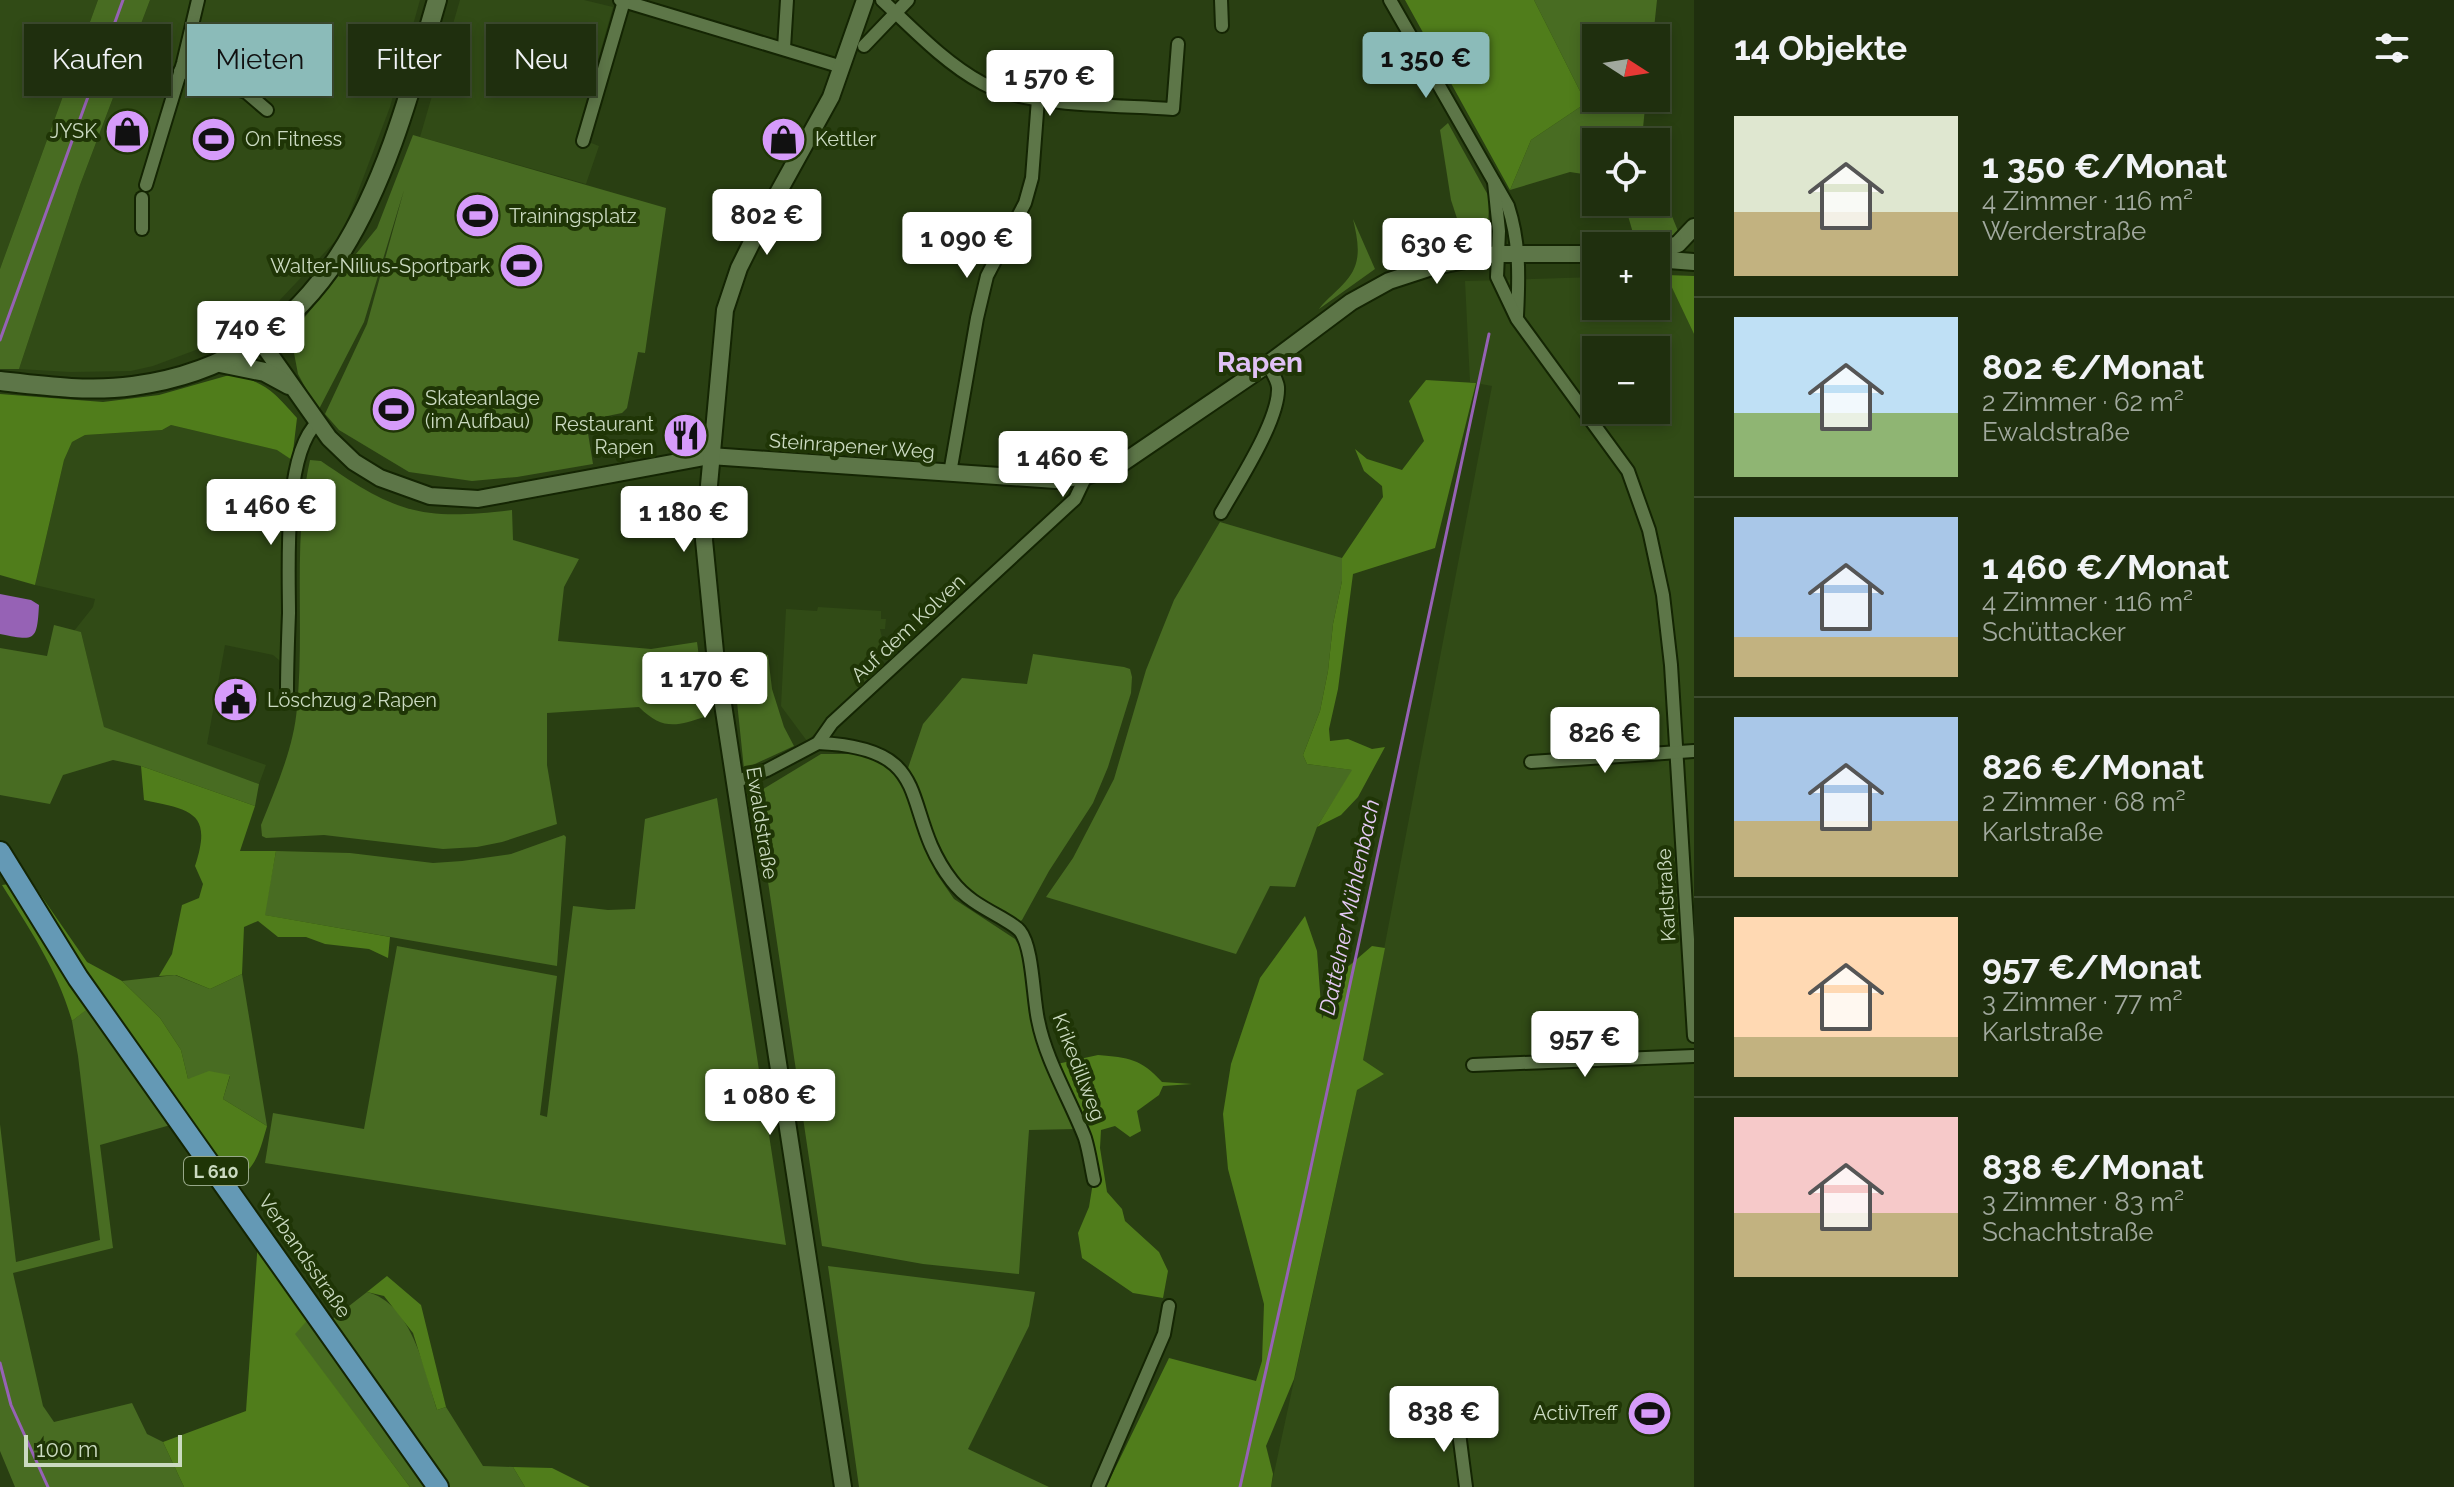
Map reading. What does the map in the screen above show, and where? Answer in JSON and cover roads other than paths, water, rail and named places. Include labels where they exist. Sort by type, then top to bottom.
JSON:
[{"type":"main road","points":[[0,381],[73,388],[131,387],[166,381],[220,363],[259,339],[310,296],[342,253],[366,211],[390,155],[437,0]]},
{"type":"main road","points":[[220,363],[265,372],[289,385]]},
{"type":"main road","name":"Verbandsstraße","points":[[0,852],[78,978],[438,1487]]},
{"type":"street","points":[[142,229],[144,192],[198,0]]},
{"type":"street","points":[[784,48],[787,0]]},
{"type":"street","name":"Ewaldstraße","points":[[843,1487],[704,560],[710,456],[725,310],[739,268],[831,97],[865,0]]},
{"type":"street","points":[[882,0],[950,62],[984,84],[1014,96],[1173,109],[1178,44]]},
{"type":"street","points":[[864,46],[908,0]]},
{"type":"street","points":[[1221,0],[1222,26]]},
{"type":"street","points":[[1390,0],[1508,206],[1517,231],[1519,253],[1517,319]]},
{"type":"street","points":[[583,141],[622,1],[842,67]]},
{"type":"street","points":[[180,71],[246,92],[267,110]]},
{"type":"street","points":[[950,473],[987,276],[1025,203],[1032,178],[1038,99]]},
{"type":"street","name":"Karlstraße","points":[[1494,182],[1499,231],[1497,277],[1517,319],[1628,471],[1649,530],[1663,595],[1677,752],[1694,1036]]},
{"type":"street","points":[[1670,247],[1678,244],[1694,227]]},
{"type":"street","points":[[1670,260],[1692,262],[1694,240]]},
{"type":"street","name":"Steinrapener Weg","points":[[259,339],[317,423],[354,462],[380,478],[430,496],[478,499],[710,456],[1056,480],[1086,476],[1121,464],[1143,451],[1351,302],[1389,281],[1435,266],[1496,254],[1582,254]]},
{"type":"street","points":[[1221,513],[1277,403],[1278,383],[1268,364]]},
{"type":"street","points":[[287,692],[290,513],[303,444],[308,431],[317,423]]},
{"type":"street","name":"Auf dem Kolven","points":[[735,782],[767,770],[818,743],[832,723],[1075,499],[1086,476]]},
{"type":"street","name":"Krikedillweg","points":[[818,743],[858,747],[888,758],[903,774],[938,857],[954,884],[967,898],[1020,931],[1027,945],[1038,1024],[1086,1141],[1094,1180]]},
{"type":"street","points":[[1531,762],[1694,751]]},
{"type":"street","points":[[1473,1065],[1694,1056]]},
{"type":"street","points":[[1098,1487],[1164,1334],[1169,1306]]},
{"type":"street","points":[[1457,1417],[1466,1487]]},
{"type":"waterway","points":[[0,340],[123,0]]},
{"type":"waterway","name":"Dattelner Mühlenbach","points":[[1240,1487],[1489,334]]},
{"type":"waterway","points":[[0,1363],[11,1405],[48,1487]]},
{"type":"place","name":"JYSK","points":[[128,131]]},
{"type":"place","name":"On Fitness","points":[[214,139]]},
{"type":"place","name":"Kettler","points":[[784,139]]},
{"type":"place","name":"Trainingsplatz","points":[[478,216]]},
{"type":"place","name":"Walter-Nilius-Sportpark","points":[[521,266]]},
{"type":"place","name":"Skateanlage (im Aufbau)","points":[[394,410]]},
{"type":"place","name":"Restaurant Rapen","points":[[685,435]]},
{"type":"place","name":"Löschzug 2 Rapen","points":[[236,700]]},
{"type":"place","name":"ActivTreff","points":[[1649,1413]]},
{"type":"district","name":"Rapen","points":[[1260,362]]}]
